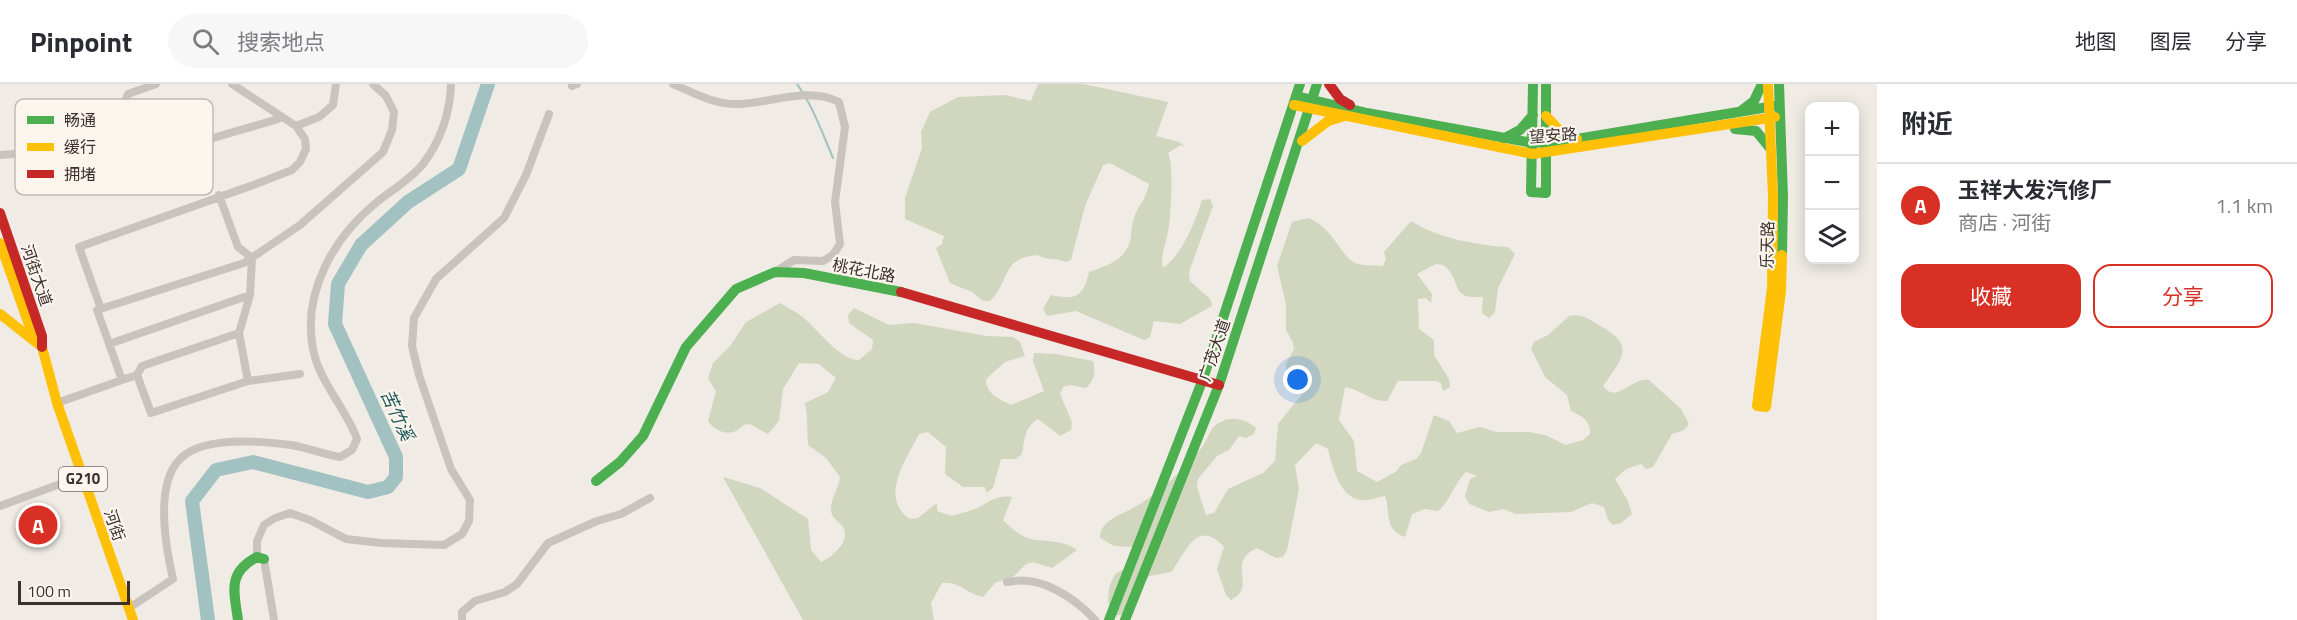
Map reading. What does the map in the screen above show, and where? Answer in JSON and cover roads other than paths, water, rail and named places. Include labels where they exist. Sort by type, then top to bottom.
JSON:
[{"type":"main road","name":"广茂大道","points":[[1109,620],[1203,379],[1299,84]]},
{"type":"main road","name":"广茂大道","points":[[1125,620],[1219,385],[1313,104],[1317,84]]},
{"type":"main road","points":[[1329,84],[1340,99],[1367,113]]},
{"type":"main road","points":[[1533,84],[1531,192],[1546,193],[1546,84]]},
{"type":"main road","points":[[1738,113],[1754,100],[1762,84]]},
{"type":"main road","name":"乐天路","points":[[1768,84],[1775,111],[1783,207],[1781,291],[1761,406],[1772,288],[1772,152],[1775,111],[1779,84]]},
{"type":"main road","name":"望安路","points":[[1295,100],[1503,139],[1533,148]]},
{"type":"main road","name":"望安路","points":[[1313,104],[1346,116],[1533,148],[1699,129],[1775,111]]},
{"type":"main road","name":"望安路","points":[[1547,148],[1577,139],[1738,113],[1775,111]]},
{"type":"main road","points":[[1503,139],[1520,130],[1533,115]]},
{"type":"main road","points":[[1300,143],[1328,121],[1346,116]]},
{"type":"main road","points":[[1546,116],[1558,129],[1577,139]]},
{"type":"main road","points":[[1699,129],[1754,130],[1766,139],[1772,152]]},
{"type":"main road","name":"河街大道","points":[[0,213],[42,336],[38,343]]},
{"type":"main road","name":"河街大道","points":[[0,243],[38,343]]},
{"type":"main road","name":"桃花北路","points":[[596,481],[620,462],[643,436],[686,347],[717,308],[736,289],[775,272],[804,273],[915,295],[1219,385]]},
{"type":"main road","points":[[0,314],[38,343]]},
{"type":"main road","name":"河街","points":[[38,343],[133,620]]},
{"type":"main road","points":[[238,620],[234,579],[244,562],[260,558]]},
{"type":"street","points":[[126,99],[128,94],[156,84]]},
{"type":"street","points":[[101,309],[79,247],[292,170],[306,149],[305,139],[296,126],[232,84]]},
{"type":"street","points":[[296,126],[319,117],[333,105],[336,84]]},
{"type":"street","points":[[122,380],[97,310],[252,258],[300,225],[383,152],[392,130],[394,112],[386,96],[373,84]]},
{"type":"street","points":[[129,608],[173,579],[164,525],[167,484],[180,459],[201,447],[241,441],[292,446],[340,457],[352,450],[357,439],[353,427],[332,395],[313,351],[310,324],[318,282],[344,233],[422,165],[444,127],[450,107],[451,84]]},
{"type":"street","points":[[673,84],[706,99],[737,104],[789,96],[829,97],[839,102],[843,111],[845,128],[835,202],[840,244],[833,255],[823,261],[794,260],[775,272]]},
{"type":"street","points":[[274,620],[257,541],[264,525],[275,518],[290,513],[310,520],[346,539],[381,543],[444,544],[462,534],[469,521],[470,500],[451,469],[419,375],[412,346],[414,318],[436,279],[504,218],[526,175],[549,114]]},
{"type":"street","points":[[213,139],[281,118]]},
{"type":"street","points":[[0,154],[15,154]]},
{"type":"street","points":[[219,195],[237,247],[252,258]]},
{"type":"street","points":[[248,381],[239,333],[250,295],[252,258]]},
{"type":"street","points":[[109,344],[250,295]]},
{"type":"street","points":[[57,403],[137,375],[142,366],[239,333]]},
{"type":"street","points":[[137,375],[151,413],[248,381],[300,374]]},
{"type":"street","points":[[0,506],[82,476]]},
{"type":"street","points":[[462,620],[462,612],[475,601],[505,592],[517,584],[548,543],[597,521],[621,514],[650,498]]},
{"type":"street","points":[[1007,582],[1024,578],[1044,584],[1085,609],[1095,620]]},
{"type":"waterway","name":"苦竹溪","points":[[208,620],[192,501],[216,470],[253,462],[368,492],[388,487],[396,477],[396,457],[335,324],[338,284],[361,245],[408,202],[459,169],[488,84]]},
{"type":"waterway","points":[[797,84],[803,93]]},
{"type":"waterway","points":[[806,98],[833,158]]},
{"type":"place","name":"玉祥大发汽修厂","points":[[38,525]]}]
